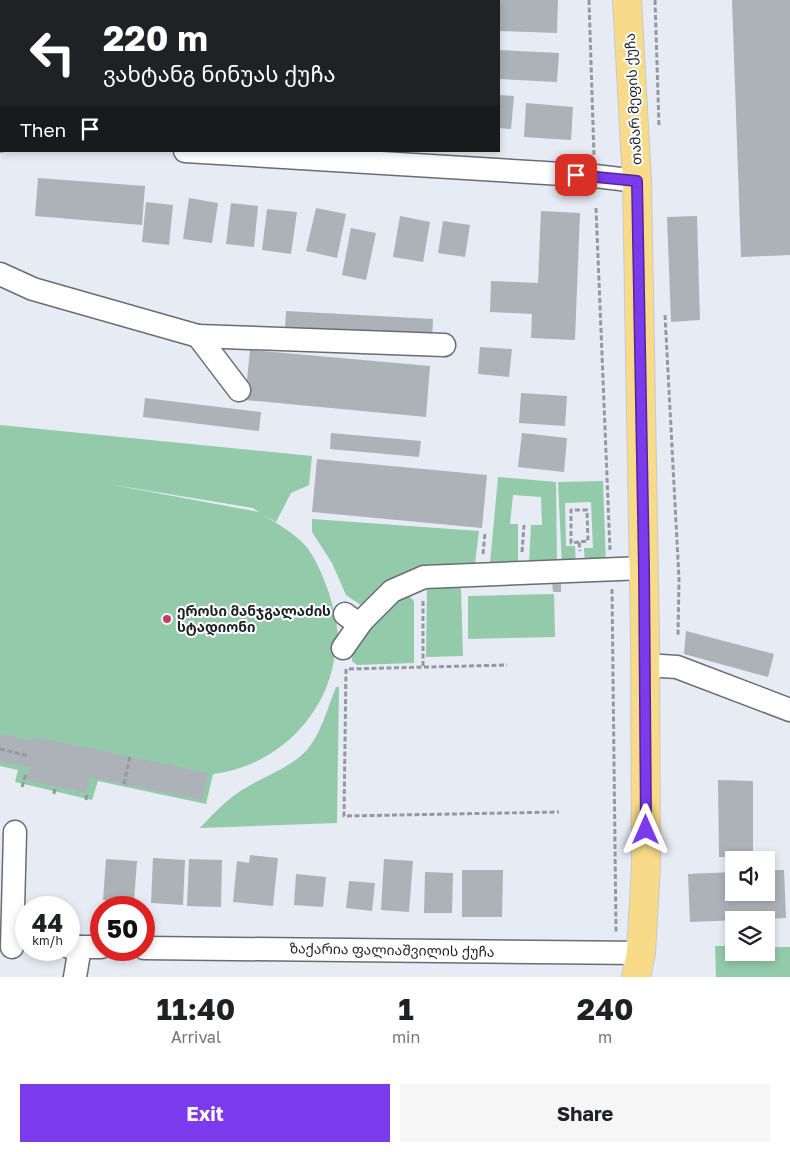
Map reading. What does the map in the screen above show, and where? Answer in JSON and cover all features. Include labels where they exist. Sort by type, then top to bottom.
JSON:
[{"type":"main road","name":"თამარ მეფის ქუჩა","points":[[627,0],[637,181],[644,568],[646,866],[638,965]]},
{"type":"street","points":[[201,152],[601,177],[637,181]]},
{"type":"street","points":[[0,274],[33,289],[198,336],[444,345]]},
{"type":"street","points":[[198,336],[239,390]]},
{"type":"street","points":[[342,662],[353,618],[392,591],[424,577],[572,572],[607,579],[644,568]]},
{"type":"street","points":[[645,665],[677,667],[790,710]]},
{"type":"street","points":[[13,947],[15,832]]},
{"type":"street","points":[[75,977],[84,947]]},
{"type":"street","name":"ზაქარია ფალიაშვილის ქუჩა","points":[[155,948],[638,965]]},
{"type":"path","points":[[589,0],[594,162]]},
{"type":"path","points":[[655,0],[660,136]]},
{"type":"path","points":[[665,314],[679,579],[678,636]]},
{"type":"path","points":[[570,510],[587,510],[588,542],[580,542],[571,542],[570,510]]},
{"type":"path","points":[[521,573],[524,525]]},
{"type":"path","points":[[572,572],[580,542]]},
{"type":"path","points":[[423,666],[424,577]]},
{"type":"path","points":[[508,665],[423,666],[342,662],[344,816],[559,812]]},
{"type":"path","points":[[0,749],[29,756]]},
{"type":"path","points":[[124,784],[130,756]]},
{"type":"path","points":[[22,787],[26,773]]},
{"type":"path","points":[[54,794],[55,786]]},
{"type":"path","points":[[86,800],[87,794]]},
{"type":"green space","name":"ეროსი მანჯგალაძის სტადიონი","points":[[0,425],[312,456],[309,485],[291,493],[276,522],[262,514],[294,535],[311,554],[329,593],[338,634],[328,682],[319,702],[307,721],[292,737],[275,751],[256,762],[235,770],[213,774],[206,804],[98,781],[92,800],[15,782],[18,770],[0,766]],"holes":[[[108,484],[253,508],[259,512]]]},
{"type":"green space","points":[[498,477],[556,482],[557,563],[529,563],[531,525],[542,525],[541,497],[513,495],[510,524],[518,524],[518,563],[490,564]]},
{"type":"green space","points":[[603,481],[606,565],[585,566],[584,548],[593,548],[591,502],[565,503],[566,546],[575,546],[576,566],[562,566],[558,482]]},
{"type":"green space","points":[[312,519],[479,531],[475,563],[406,572],[362,606],[346,595],[332,563],[312,532]]},
{"type":"green space","points":[[469,582],[461,588],[463,656],[426,657],[427,588]]},
{"type":"green space","points":[[554,594],[555,637],[468,639],[468,596]]},
{"type":"green space","points":[[409,596],[414,601],[414,663],[357,665],[352,661],[353,647],[390,603]]},
{"type":"green space","points":[[336,687],[339,687],[337,823],[200,828],[236,794],[275,773],[305,752],[319,730]]},
{"type":"green space","points":[[715,946],[725,946],[725,961],[775,961],[775,947],[790,947],[790,977],[716,977]]},
{"type":"building","points":[[500,0],[558,0],[557,33],[500,31]]},
{"type":"building","points":[[732,0],[790,0],[790,255],[741,257]]},
{"type":"building","points":[[500,50],[559,53],[557,82],[500,79]]},
{"type":"building","points":[[500,95],[514,96],[511,129],[500,128]]},
{"type":"building","points":[[526,103],[573,107],[571,140],[524,137]]},
{"type":"building","points":[[38,178],[145,186],[142,225],[35,216]]},
{"type":"building","points":[[189,198],[218,203],[212,243],[183,239]]},
{"type":"building","points":[[146,202],[173,205],[169,245],[142,242]]},
{"type":"building","points":[[231,203],[258,206],[254,247],[226,244]]},
{"type":"building","points":[[316,208],[346,214],[337,258],[306,251]]},
{"type":"building","points":[[267,209],[297,212],[291,254],[262,250]]},
{"type":"building","points":[[541,211],[580,213],[575,340],[531,338],[532,314],[490,312],[491,281],[538,283]]},
{"type":"building","points":[[400,216],[430,222],[423,262],[393,257]]},
{"type":"building","points":[[697,216],[700,320],[671,322],[667,217]]},
{"type":"building","points":[[443,221],[470,225],[465,257],[438,253]]},
{"type":"building","points":[[351,228],[376,233],[366,280],[342,275]]},
{"type":"building","points":[[286,311],[433,319],[432,339],[285,331]]},
{"type":"building","points":[[480,347],[512,349],[509,377],[478,374]]},
{"type":"building","points":[[250,350],[430,366],[426,417],[245,400]]},
{"type":"building","points":[[521,393],[567,396],[565,426],[519,423]]},
{"type":"building","points":[[145,398],[261,412],[259,431],[143,417]]},
{"type":"building","points":[[331,433],[421,441],[419,457],[330,449]]},
{"type":"building","points":[[522,433],[567,438],[564,472],[518,467]]},
{"type":"building","points":[[317,459],[487,475],[482,528],[312,512]]},
{"type":"building","points":[[561,579],[561,592],[553,592],[552,580]]},
{"type":"building","points":[[686,631],[774,654],[768,677],[684,654]]},
{"type":"building","points":[[0,734],[34,741],[35,737],[208,773],[202,800],[89,777],[86,793],[26,780],[29,767],[0,761]]},
{"type":"building","points":[[718,780],[753,781],[753,851],[725,851],[725,857],[719,857]]},
{"type":"building","points":[[250,855],[278,858],[273,906],[233,902],[237,861],[249,863]]},
{"type":"building","points":[[153,858],[185,860],[183,905],[155,903],[155,896],[151,896]]},
{"type":"building","points":[[106,859],[137,861],[134,896],[103,896]]},
{"type":"building","points":[[189,859],[222,860],[221,907],[187,906]]},
{"type":"building","points":[[384,859],[413,861],[409,912],[381,910]]},
{"type":"building","points":[[462,870],[503,870],[502,917],[462,917]]},
{"type":"building","points":[[775,870],[784,870],[786,918],[775,918],[775,911],[725,911],[725,921],[690,922],[688,874],[725,872],[725,901],[775,901]]},
{"type":"building","points":[[425,872],[453,873],[452,913],[424,913]]},
{"type":"building","points":[[296,874],[326,877],[323,907],[294,905]]},
{"type":"building","points":[[349,881],[375,883],[372,911],[346,908]]},
{"type":"place","name":"ეროსი მანჯგალაძის სტადიონი","points":[[167,619]]},
{"type":"route","points":[[576,175],[637,181],[645,640],[646,830]]}]
